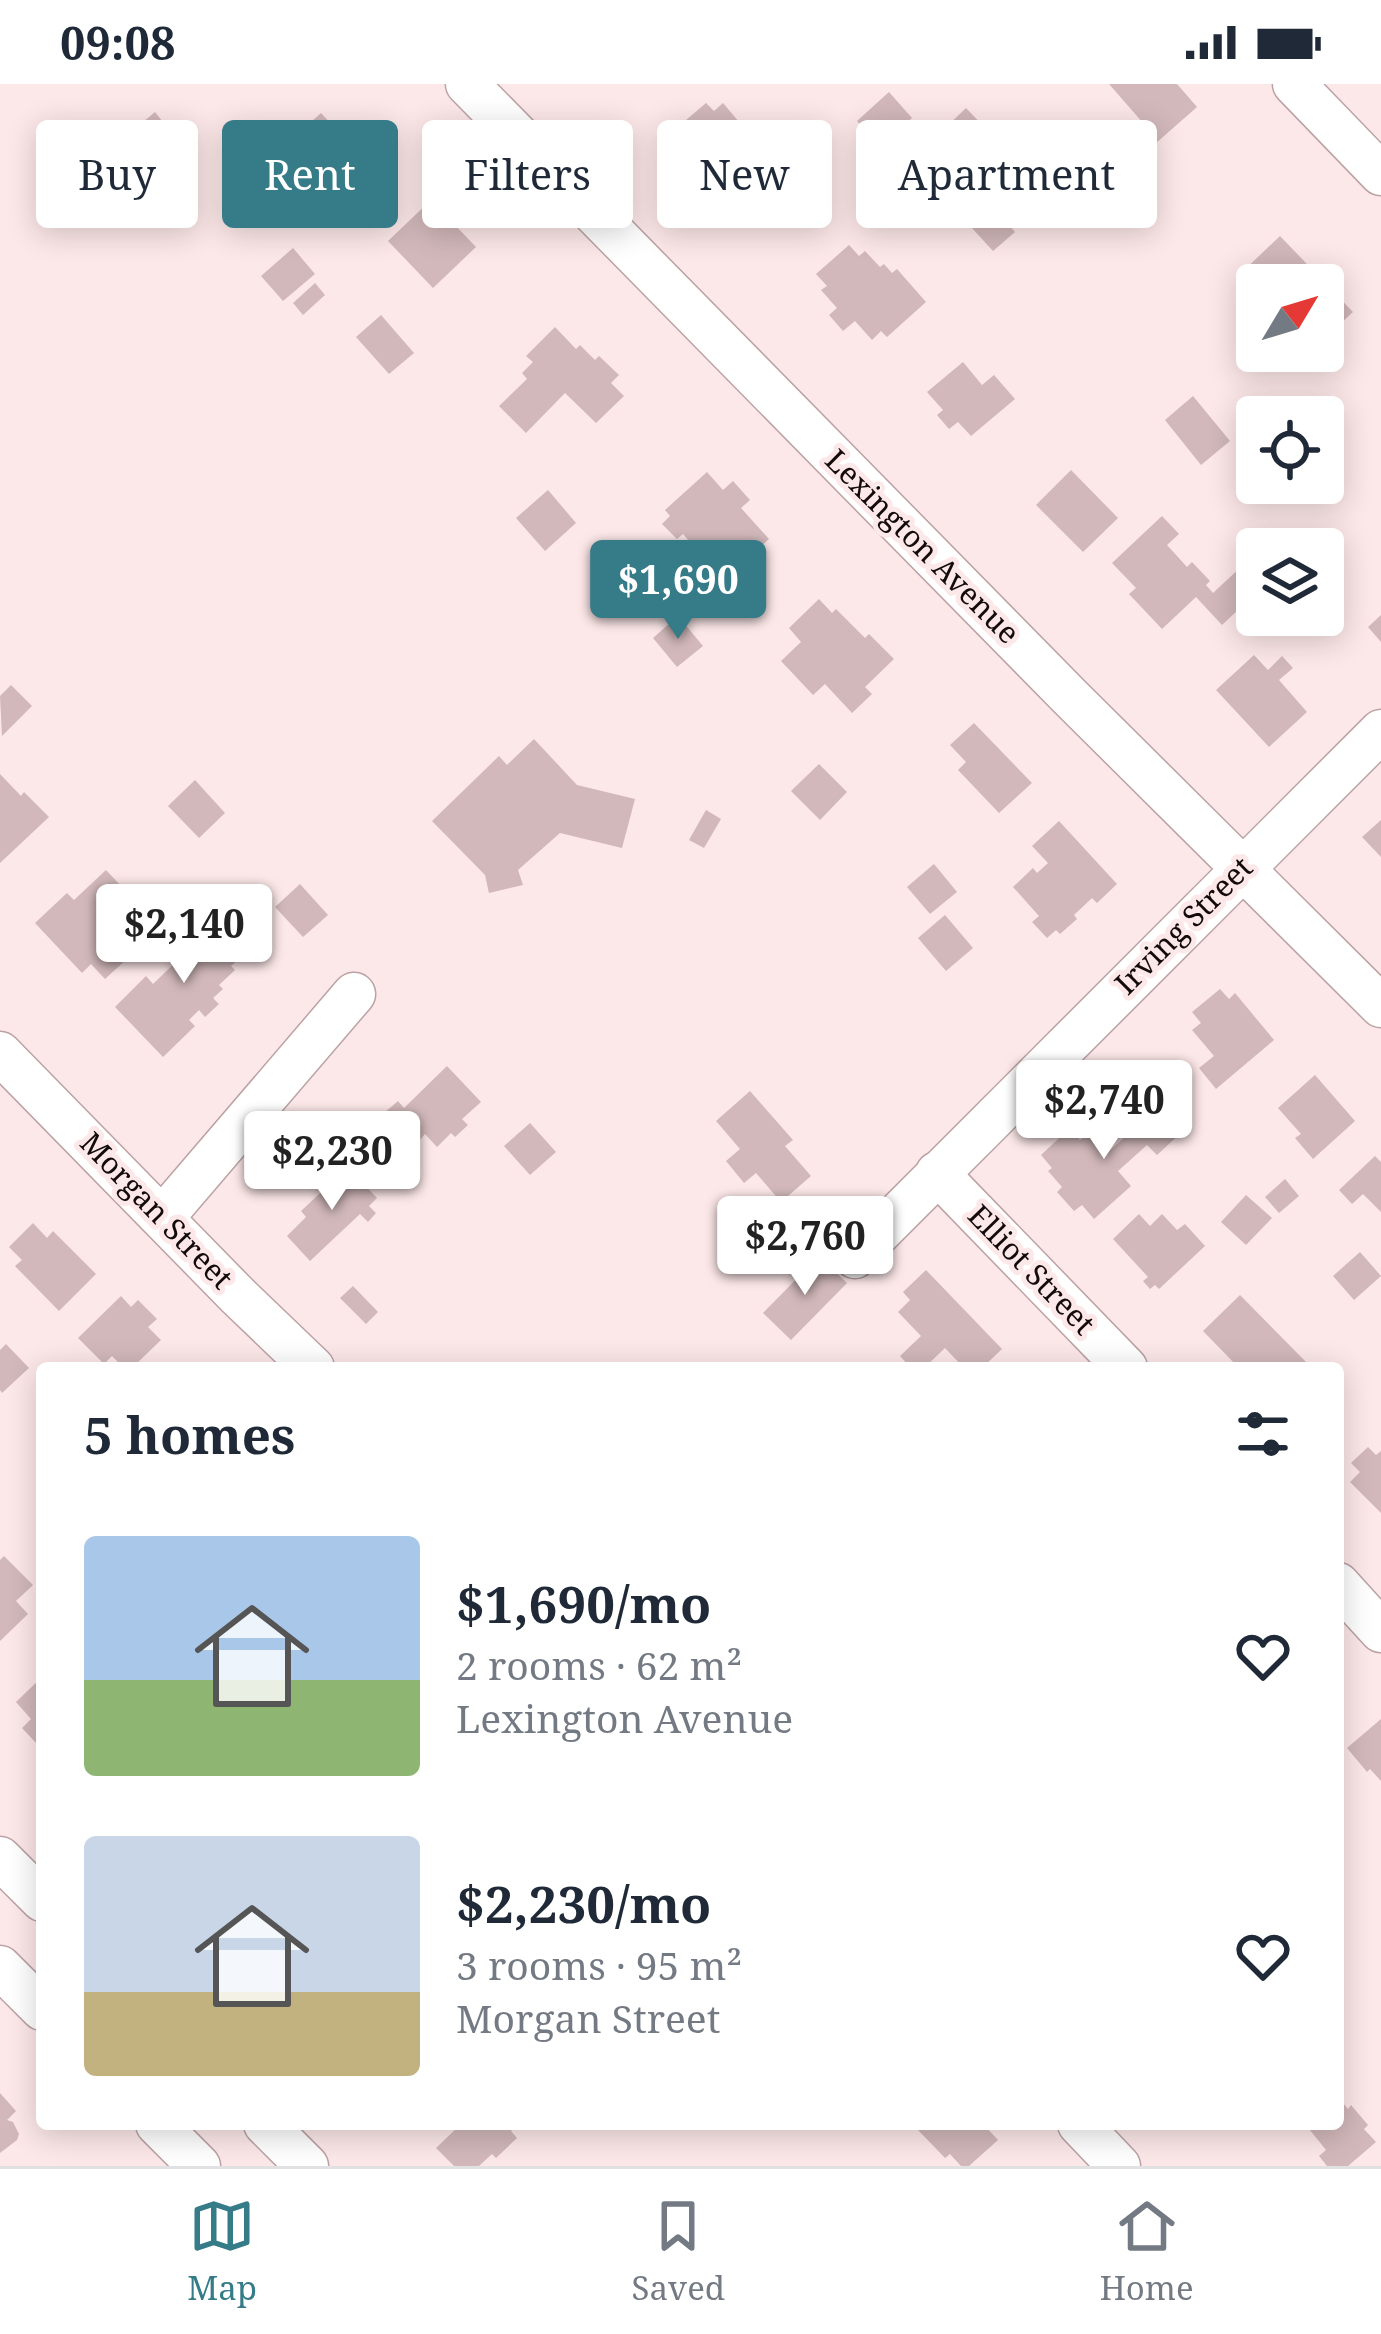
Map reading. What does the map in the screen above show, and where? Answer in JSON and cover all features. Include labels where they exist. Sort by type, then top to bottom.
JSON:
[{"type":"street","name":"Lexington Avenue","points":[[467,84],[1381,1006]]},
{"type":"street","points":[[1294,84],[1381,174]]},
{"type":"street","name":"Irving Street","points":[[855,1257],[1381,731]]},
{"type":"street","points":[[163,1217],[354,994]]},
{"type":"street","name":"Morgan Street","points":[[0,1053],[308,1362]]},
{"type":"street","name":"Elliot Street","points":[[937,1173],[1120,1362]]},
{"type":"street","points":[[1344,1590],[1377,1621]]},
{"type":"street","points":[[0,1858],[36,1894]]},
{"type":"street","points":[[0,1967],[36,2003]]},
{"type":"street","points":[[163,2130],[200,2166]]},
{"type":"street","points":[[271,2130],[307,2166]]},
{"type":"street","points":[[1085,2130],[1119,2166]]},
{"type":"building","points":[[1109,84],[1177,84],[1197,107],[1157,142],[1157,120],[1140,120]]},
{"type":"building","points":[[889,92],[912,118],[910,120],[858,120]]},
{"type":"building","points":[[706,103],[714,111],[723,103],[737,120],[686,120]]},
{"type":"building","points":[[966,108],[978,120],[954,120]]},
{"type":"building","points":[[422,209],[422,228],[458,228],[476,247],[433,288],[388,241]]},
{"type":"building","points":[[972,228],[1011,228],[1015,232],[993,251]]},
{"type":"building","points":[[1280,236],[1307,264],[1251,264]]},
{"type":"building","points":[[849,245],[859,256],[865,251],[892,273],[897,269],[926,302],[887,337],[881,331],[872,340],[855,321],[843,331],[829,315],[837,308],[821,290],[827,286],[816,274]]},
{"type":"building","points":[[293,248],[315,274],[283,301],[261,276]]},
{"type":"building","points":[[315,283],[325,295],[303,315],[293,303]]},
{"type":"building","points":[[381,315],[414,353],[389,374],[356,337]]},
{"type":"building","points":[[555,327],[576,349],[580,345],[595,360],[599,356],[619,375],[611,383],[624,396],[596,423],[565,393],[526,433],[499,406],[527,379],[522,373],[533,362],[526,356]]},
{"type":"building","points":[[963,362],[982,385],[994,375],[1015,399],[971,436],[958,422],[949,429],[937,415],[943,410],[927,392]]},
{"type":"building","points":[[1193,396],[1230,441],[1201,465],[1165,420]]},
{"type":"building","points":[[1071,470],[1118,518],[1083,552],[1036,505]]},
{"type":"building","points":[[707,472],[723,490],[733,481],[750,500],[741,508],[769,539],[744,562],[734,551],[706,569],[690,552],[695,548],[683,534],[677,539],[662,524],[670,516],[665,510]]},
{"type":"building","points":[[548,490],[576,523],[545,551],[516,518]]},
{"type":"building","points":[[1162,516],[1179,534],[1167,545],[1187,567],[1192,562],[1210,581],[1206,585],[1213,593],[1236,572],[1236,612],[1222,625],[1196,597],[1162,629],[1129,594],[1136,588],[1112,563]]},
{"type":"building","points":[[819,599],[865,638],[869,634],[894,659],[865,687],[872,694],[852,713],[825,684],[813,695],[781,661],[801,642],[789,628]]},
{"type":"building","points":[[1381,615],[1381,642],[1368,627]]},
{"type":"building","points":[[678,616],[703,646],[677,667],[653,638]]},
{"type":"building","points":[[1254,655],[1268,670],[1282,656],[1293,668],[1279,680],[1307,712],[1269,747],[1216,690]]},
{"type":"building","points":[[11,685],[32,706],[2,736],[0,696]]},
{"type":"building","points":[[974,723],[1032,783],[999,813],[958,770],[966,762],[950,745]]},
{"type":"building","points":[[534,739],[577,785],[635,799],[622,848],[560,833],[518,870],[523,885],[489,893],[485,875],[432,821],[499,756],[507,765]]},
{"type":"building","points":[[819,764],[847,792],[820,820],[791,791]]},
{"type":"building","points":[[0,774],[49,817],[0,863]]},
{"type":"building","points":[[195,780],[225,813],[199,838],[168,806]]},
{"type":"building","points":[[706,810],[721,819],[704,848],[689,840]]},
{"type":"building","points":[[1381,820],[1381,857],[1362,837]]},
{"type":"building","points":[[1059,821],[1117,884],[1097,903],[1092,898],[1060,934],[1056,930],[1047,938],[1032,922],[1039,916],[1013,887],[1033,868],[1037,873],[1048,863],[1032,846]]},
{"type":"building","points":[[934,864],[957,892],[930,914],[907,887]]},
{"type":"building","points":[[106,870],[139,905],[114,929],[122,937],[113,945],[127,959],[105,979],[91,964],[82,973],[35,923],[67,893],[74,900]]},
{"type":"building","points":[[300,884],[328,915],[303,937],[275,907]]},
{"type":"building","points":[[220,915],[247,943],[238,952],[242,956],[219,985],[223,989],[213,998],[219,1004],[205,1017],[199,1010],[189,1020],[195,1026],[163,1057],[115,1007],[146,976],[153,984],[182,956],[176,949],[205,920],[210,925]]},
{"type":"building","points":[[945,915],[973,948],[946,971],[918,938]]},
{"type":"building","points":[[1220,989],[1229,999],[1235,993],[1274,1040],[1216,1089],[1199,1068],[1214,1056],[1192,1030],[1201,1023],[1192,1012]]},
{"type":"building","points":[[447,1066],[481,1102],[462,1119],[468,1125],[455,1137],[451,1133],[437,1147],[425,1134],[414,1146],[383,1114],[398,1101],[404,1108]]},
{"type":"building","points":[[1315,1075],[1355,1121],[1313,1159],[1295,1138],[1301,1134],[1278,1108]]},
{"type":"building","points":[[750,1091],[793,1140],[785,1146],[811,1176],[781,1202],[756,1173],[744,1183],[726,1161],[740,1149],[716,1121]]},
{"type":"building","points":[[1160,1105],[1183,1131],[1157,1155],[1147,1145],[1118,1171],[1131,1186],[1094,1219],[1082,1205],[1074,1211],[1057,1192],[1062,1187],[1041,1155],[1070,1128],[1080,1140],[1087,1134],[1105,1155]]},
{"type":"building","points":[[530,1123],[556,1152],[530,1175],[504,1146]]},
{"type":"building","points":[[1375,1156],[1381,1162],[1381,1212],[1363,1194],[1352,1204],[1339,1190]]},
{"type":"building","points":[[348,1167],[377,1198],[369,1206],[376,1213],[368,1222],[360,1214],[310,1261],[287,1236],[306,1217],[301,1211]]},
{"type":"building","points":[[1285,1179],[1299,1196],[1279,1213],[1265,1197]]},
{"type":"building","points":[[1246,1195],[1272,1218],[1246,1245],[1221,1222]]},
{"type":"building","points":[[1139,1214],[1150,1226],[1162,1214],[1177,1230],[1185,1224],[1205,1246],[1159,1289],[1155,1285],[1150,1289],[1143,1281],[1148,1277],[1113,1239]]},
{"type":"building","points":[[33,1223],[47,1238],[53,1231],[96,1274],[59,1311],[15,1266],[22,1260],[9,1247]]},
{"type":"building","points":[[1360,1252],[1381,1276],[1354,1300],[1333,1276]]},
{"type":"building","points":[[819,1256],[847,1283],[791,1340],[763,1313]]},
{"type":"building","points":[[926,1270],[1002,1349],[988,1362],[958,1362],[945,1348],[930,1362],[906,1362],[900,1356],[921,1336],[898,1312],[910,1300],[903,1292]]},
{"type":"building","points":[[353,1286],[378,1312],[366,1324],[340,1298]]},
{"type":"building","points":[[1240,1295],[1306,1362],[1233,1362],[1203,1331]]},
{"type":"building","points":[[121,1296],[131,1307],[138,1300],[157,1319],[148,1327],[161,1340],[138,1362],[118,1362],[112,1356],[102,1362],[78,1338]]},
{"type":"building","points":[[6,1344],[29,1368],[2,1393],[0,1350]]},
{"type":"building","points":[[1368,1447],[1376,1455],[1381,1451],[1381,1513],[1350,1482],[1360,1472],[1351,1463]]},
{"type":"building","points":[[4,1556],[33,1585],[16,1601],[28,1614],[0,1641],[0,1560]]},
{"type":"building","points":[[36,1683],[36,1743],[22,1728],[31,1719],[16,1702]]},
{"type":"building","points":[[1381,1719],[1381,1781],[1347,1748]]},
{"type":"building","points":[[0,2093],[16,2111],[7,2120],[19,2134],[0,2153]]},
{"type":"building","points":[[1344,2104],[1348,2109],[1351,2105],[1376,2142],[1348,2166],[1327,2166],[1319,2156],[1326,2150],[1310,2130],[1344,2130]]},
{"type":"building","points":[[455,2130],[512,2130],[517,2138],[496,2158],[492,2154],[479,2166],[454,2166],[436,2148]]},
{"type":"building","points":[[918,2130],[989,2130],[998,2140],[969,2166],[961,2166],[950,2154],[945,2158]]}]
